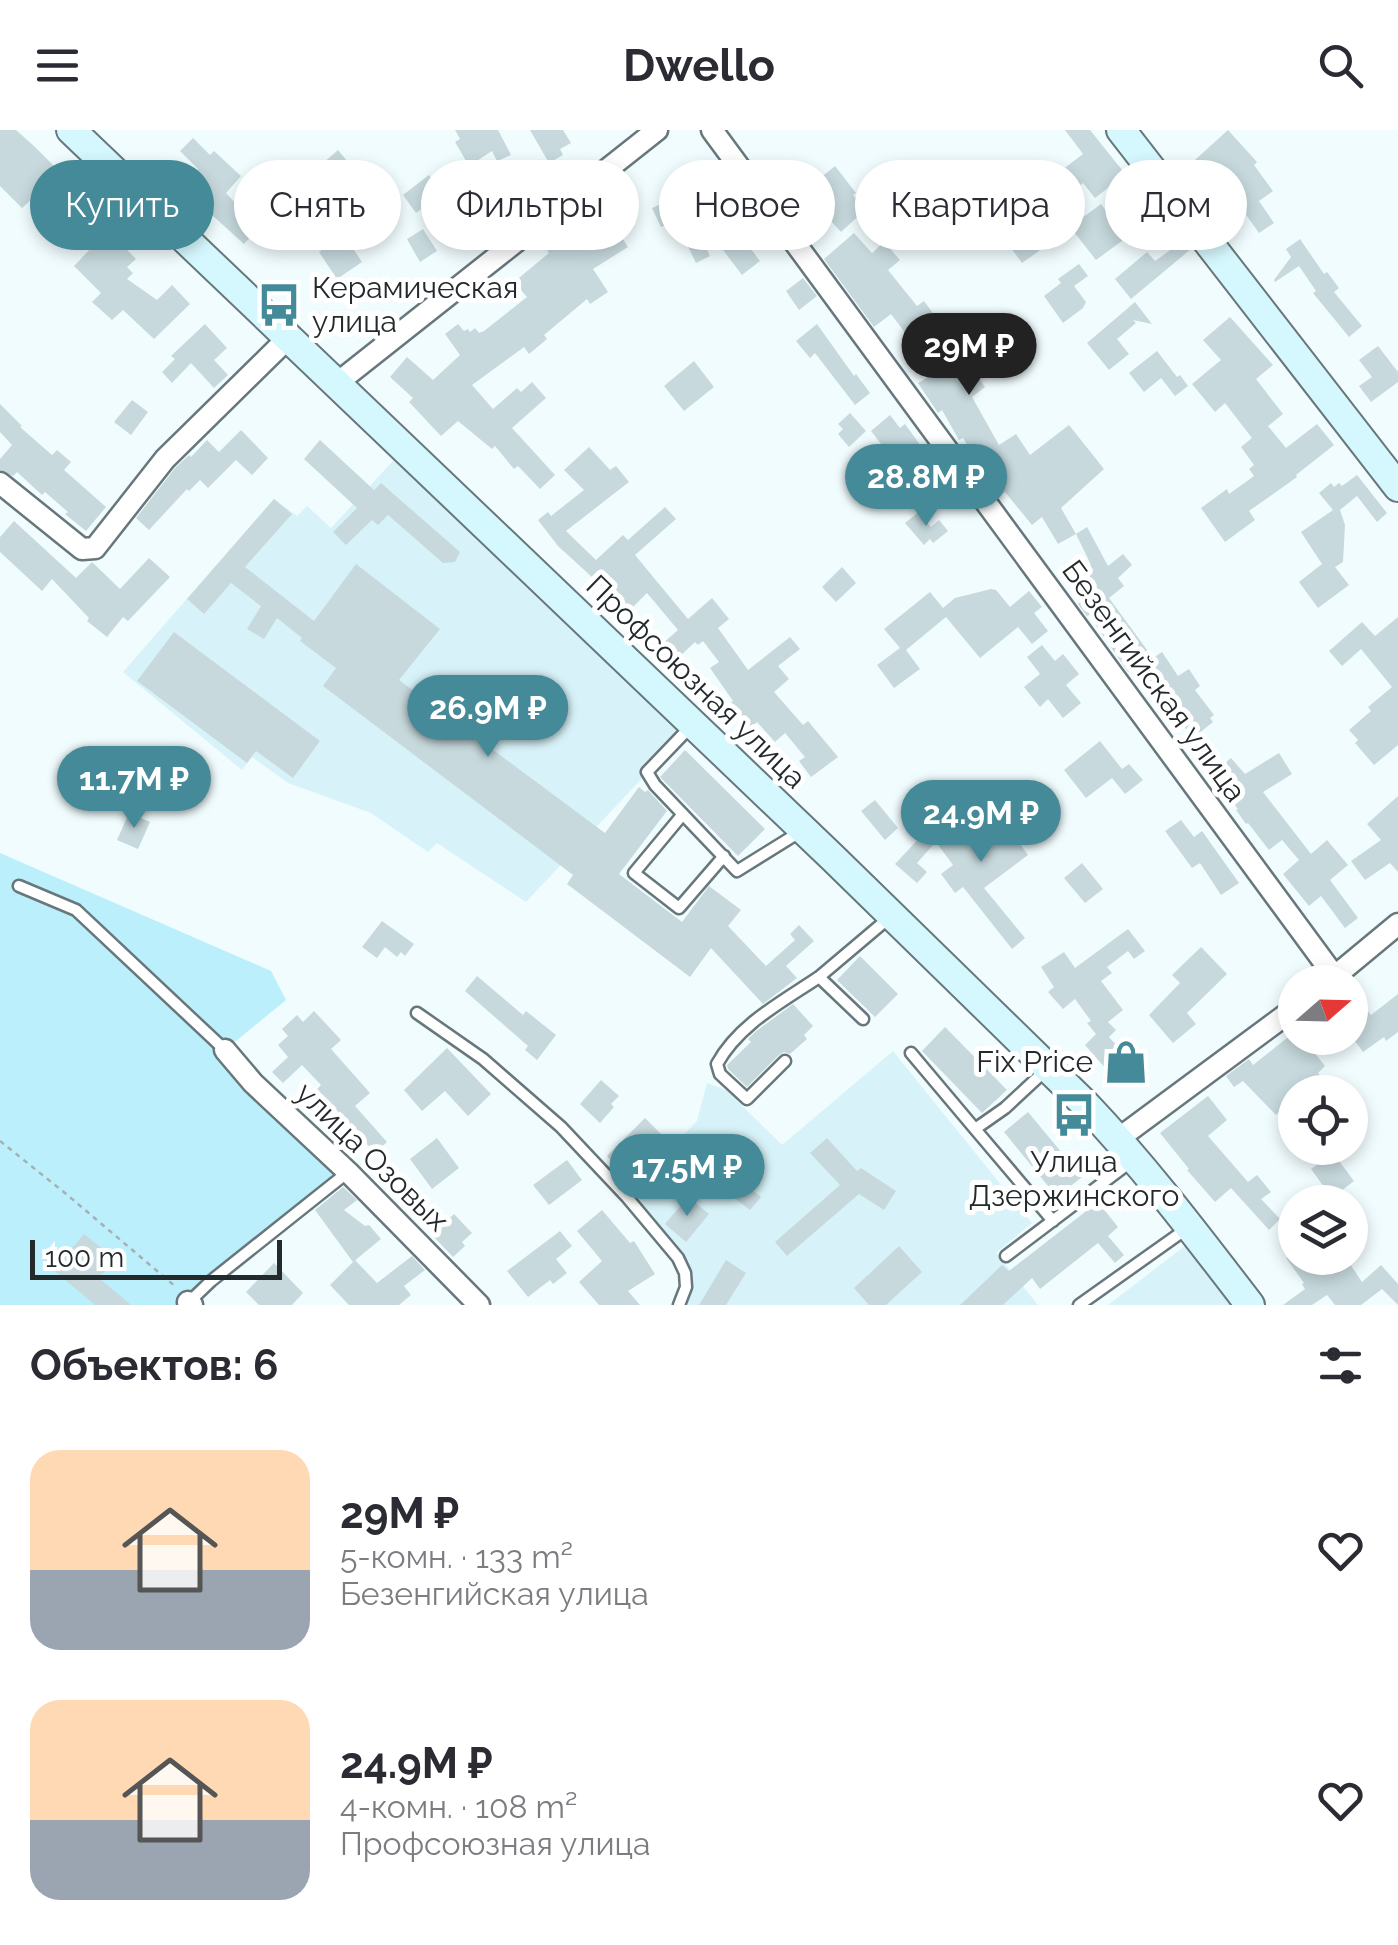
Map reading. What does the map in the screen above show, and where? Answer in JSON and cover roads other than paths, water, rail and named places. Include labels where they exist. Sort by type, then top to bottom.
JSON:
[{"type":"street","name":"Профсоюзная улица","points":[[71,130],[1048,1067],[1127,1149],[1250,1305]]},
{"type":"street","points":[[336,384],[657,130]]},
{"type":"street","name":"Безенгийская улица","points":[[712,130],[1321,965]]},
{"type":"street","points":[[1121,130],[1398,487]]},
{"type":"street","points":[[0,483],[82,550],[95,548],[164,459],[288,338]]},
{"type":"street","points":[[1350,965],[1397,927]]},
{"type":"street","points":[[1127,1149],[1278,1022]]},
{"type":"street","name":"улица Озовых","points":[[225,1050],[254,1084],[348,1172],[478,1305]]},
{"type":"lane","points":[[693,724],[647,772],[738,871],[804,830]]},
{"type":"lane","points":[[684,814],[634,874],[680,908],[724,856]]},
{"type":"lane","points":[[19,886],[76,910],[225,1050]]},
{"type":"lane","points":[[785,1061],[747,1099],[720,1074],[717,1064],[741,1031],[819,977],[892,916]]},
{"type":"lane","points":[[819,977],[863,1019]]},
{"type":"lane","points":[[416,1013],[483,1059],[561,1126],[626,1196],[678,1258],[686,1287],[679,1305]]},
{"type":"lane","points":[[911,1053],[1053,1220]]},
{"type":"lane","points":[[975,1129],[1005,1108],[1048,1067]]},
{"type":"lane","points":[[1006,1256],[1053,1220],[1127,1149]]},
{"type":"lane","points":[[187,1304],[348,1172]]},
{"type":"lane","points":[[1079,1305],[1190,1226]]},
{"type":"place","name":"Керамическая улица","points":[[279,305]]},
{"type":"place","name":"Fix Price","points":[[1126,1062]]},
{"type":"place","name":"Улица Дзержинского","points":[[1074,1115]]}]
